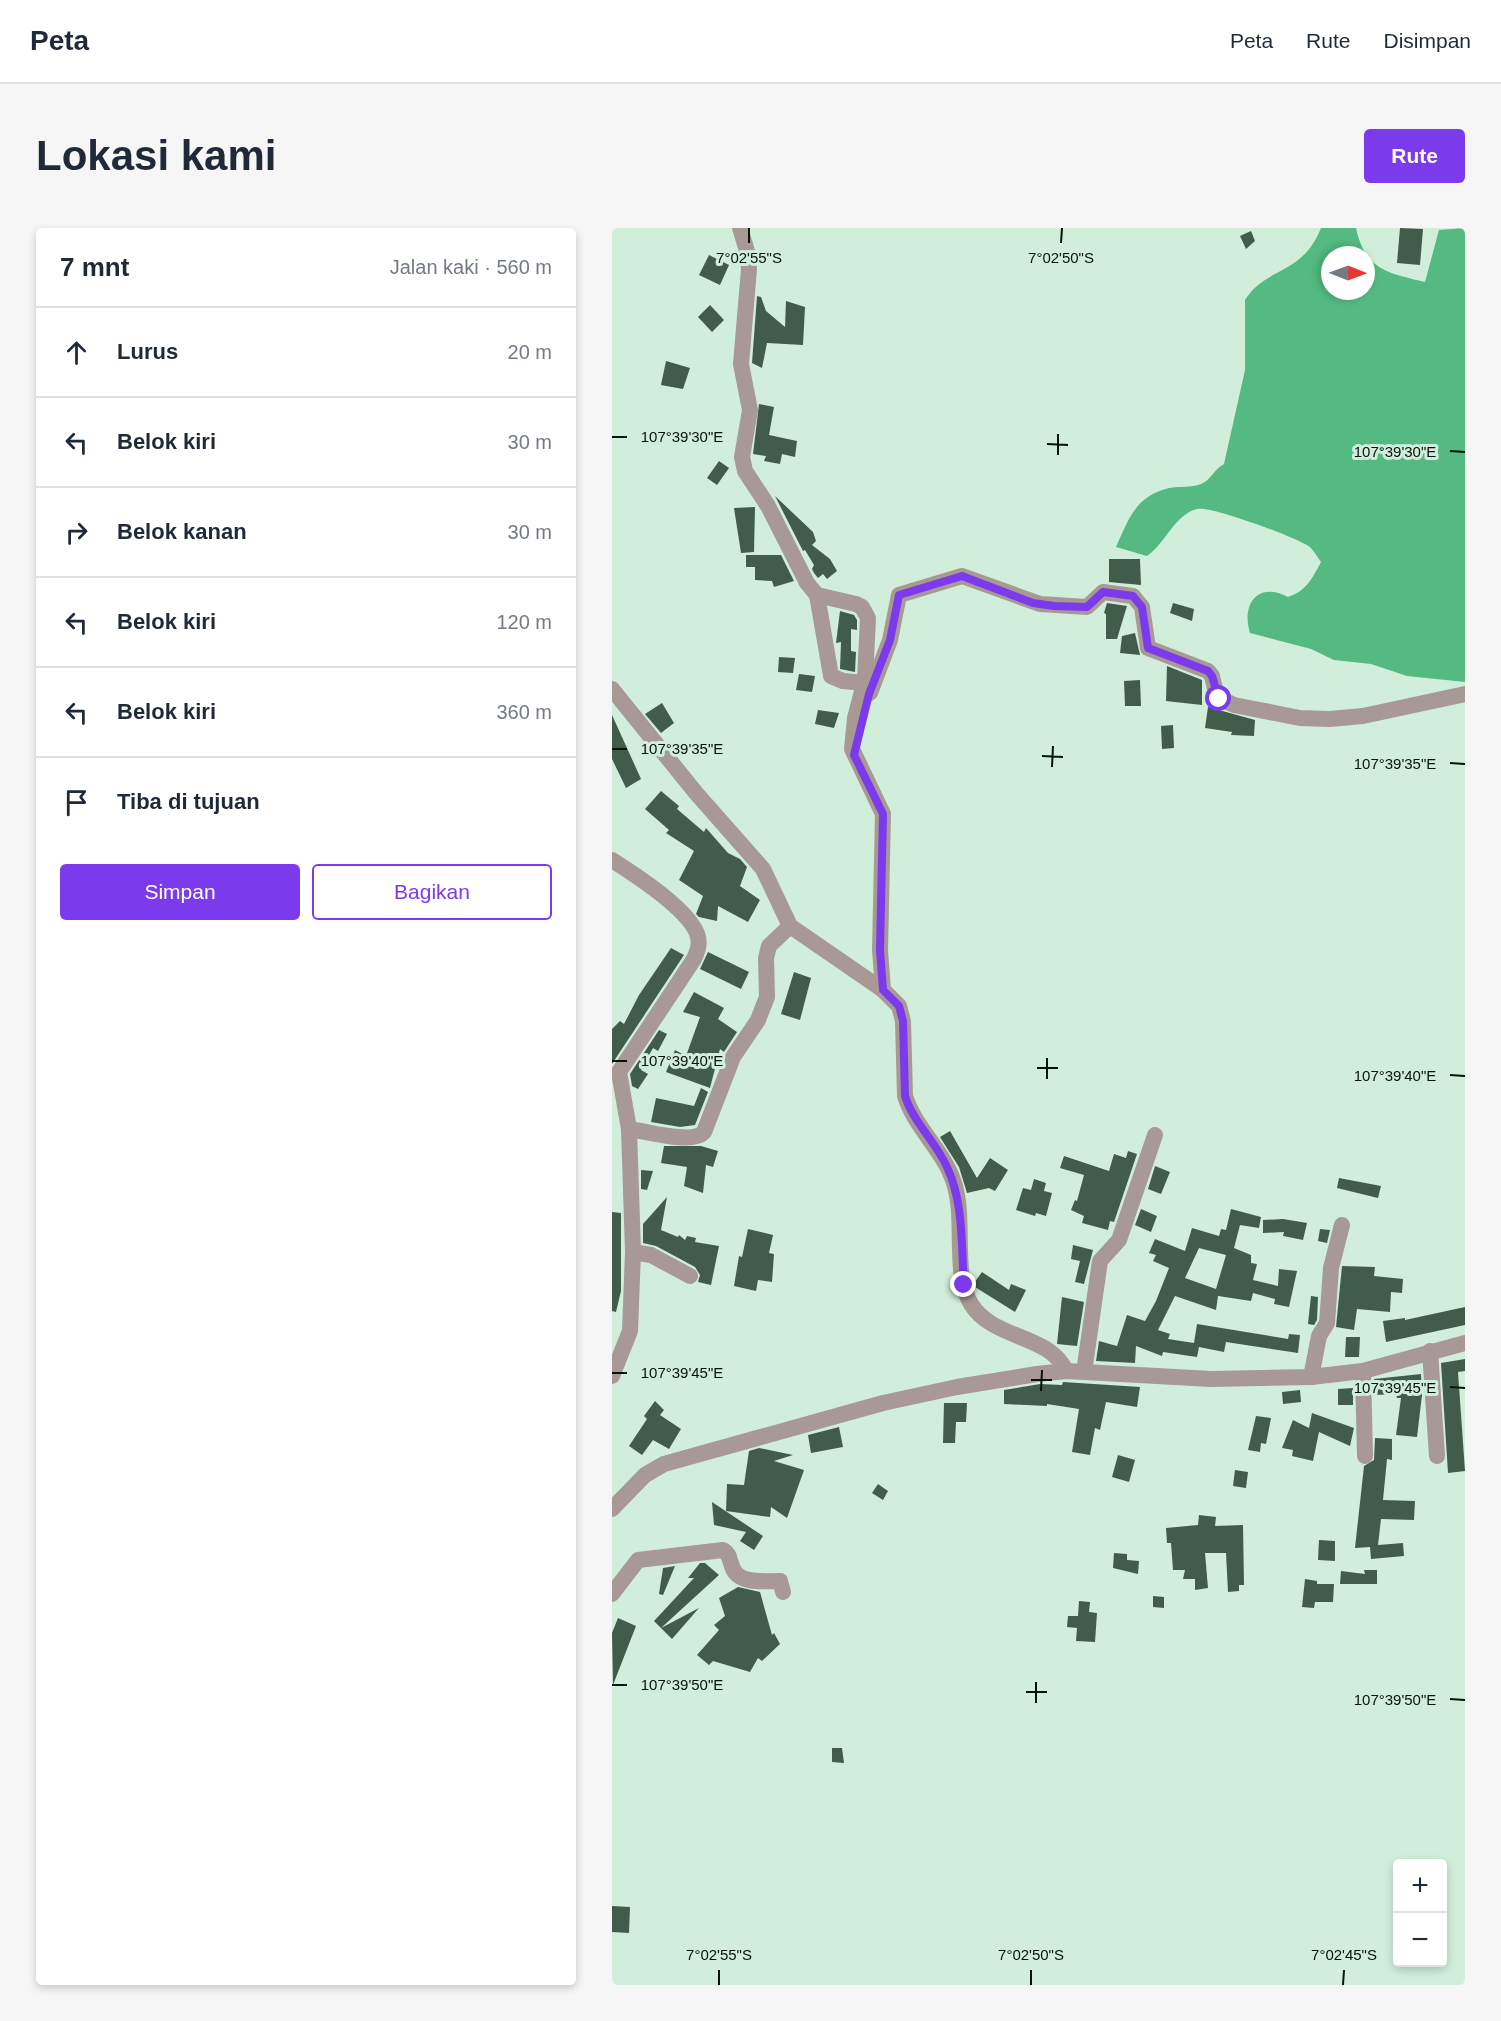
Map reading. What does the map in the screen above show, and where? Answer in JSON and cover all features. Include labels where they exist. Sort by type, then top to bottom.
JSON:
[{"type":"street","points":[[740,228],[747,251],[749,269],[741,364],[750,410],[742,457],[744,471],[768,506],[807,583],[818,594],[856,604],[866,614],[864,683],[853,729],[854,755],[883,814],[880,950],[883,990]]},
{"type":"street","points":[[854,755],[869,694],[890,640],[899,595],[959,576],[1047,606],[1087,607],[1103,592],[1133,596],[1142,607],[1148,648],[1208,671],[1212,676],[1217,697],[1234,705],[1300,717],[1330,719],[1363,716],[1465,694]]},
{"type":"street","points":[[818,594],[831,676],[843,681],[864,683]]},
{"type":"street","points":[[612,689],[696,793],[763,869],[790,926],[883,990],[899,1006],[903,1021],[905,1096],[909,1107],[934,1143],[954,1183],[959,1207],[964,1285],[971,1305],[997,1328],[1054,1355],[1066,1371]]},
{"type":"street","points":[[612,860],[633,873],[689,920],[696,931],[699,947],[694,959],[619,1072],[629,1129],[633,1252],[630,1331],[612,1376]]},
{"type":"street","points":[[629,1129],[688,1138],[698,1137],[704,1132],[733,1057],[758,1020],[767,997],[766,958],[769,946],[790,926]]},
{"type":"street","points":[[1084,1372],[1100,1261],[1119,1240],[1155,1135]]},
{"type":"street","points":[[1311,1377],[1319,1336],[1327,1323],[1331,1268],[1342,1225]]},
{"type":"street","points":[[633,1252],[651,1255],[690,1276]]},
{"type":"street","points":[[614,1500],[645,1475],[664,1464],[882,1403],[957,1387],[1066,1371],[1211,1379],[1311,1377],[1363,1371],[1465,1343]]},
{"type":"street","points":[[1430,1351],[1437,1456]]},
{"type":"street","points":[[1363,1371],[1365,1456]]},
{"type":"street","points":[[612,1594],[638,1560],[723,1550],[729,1555],[733,1571],[738,1577],[745,1580],[780,1581],[783,1593]]},
{"type":"green space","points":[[1321,228],[1356,228],[1362,246],[1321,246],[1321,300],[1375,300],[1375,263],[1389,272],[1425,282],[1439,230],[1465,228],[1465,682],[1407,676],[1371,664],[1334,660],[1311,649],[1250,633],[1248,613],[1254,598],[1268,592],[1288,597],[1294,594],[1308,584],[1321,562],[1310,547],[1272,530],[1218,512],[1197,509],[1182,517],[1147,556],[1116,547],[1130,518],[1141,503],[1169,488],[1201,484],[1224,464],[1245,370],[1245,300],[1263,281],[1304,255]]},
{"type":"building","points":[[1400,228],[1423,229],[1420,265],[1397,263]]},
{"type":"building","points":[[1251,231],[1255,241],[1246,249],[1240,236]]},
{"type":"building","points":[[709,255],[729,265],[720,285],[699,275]]},
{"type":"building","points":[[757,296],[761,297],[766,311],[785,327],[786,301],[805,307],[803,345],[767,343],[762,368],[752,363]]},
{"type":"building","points":[[710,305],[724,320],[712,332],[698,317]]},
{"type":"building","points":[[666,361],[690,368],[683,389],[661,385]]},
{"type":"building","points":[[759,404],[774,407],[769,435],[797,441],[795,457],[782,454],[780,464],[764,461],[766,456],[753,454]]},
{"type":"building","points":[[719,461],[729,468],[717,485],[707,478]]},
{"type":"building","points":[[775,496],[813,532],[816,541],[812,545],[830,559],[837,571],[827,579],[823,574],[818,578],[814,573],[812,569],[814,565],[805,550],[803,551]]},
{"type":"building","points":[[755,507],[754,552],[741,553],[734,508]]},
{"type":"building","points":[[746,555],[781,555],[794,581],[774,587],[772,581],[755,580],[755,567],[746,567]]},
{"type":"building","points":[[1109,559],[1140,559],[1141,585],[1109,582]]},
{"type":"building","points":[[1107,603],[1127,606],[1117,639],[1106,639],[1106,614],[1104,613]]},
{"type":"building","points":[[1173,603],[1194,609],[1192,621],[1170,613]]},
{"type":"building","points":[[840,611],[854,615],[857,620],[857,630],[851,629],[851,651],[856,652],[855,672],[840,669],[841,642],[836,643]]},
{"type":"building","points":[[1135,633],[1140,655],[1120,653],[1122,636]]},
{"type":"building","points":[[779,657],[795,658],[793,673],[778,672]]},
{"type":"building","points":[[1167,666],[1202,680],[1202,705],[1166,701]]},
{"type":"building","points":[[799,674],[815,676],[812,692],[796,690]]},
{"type":"building","points":[[1140,680],[1141,706],[1125,706],[1124,681]]},
{"type":"building","points":[[662,703],[674,723],[661,733],[645,714]]},
{"type":"building","points":[[1208,707],[1255,720],[1254,736],[1231,735],[1232,732],[1205,728]]},
{"type":"building","points":[[818,710],[839,713],[834,728],[815,724]]},
{"type":"building","points":[[612,715],[641,779],[626,788],[612,759]]},
{"type":"building","points":[[1173,725],[1174,748],[1162,749],[1161,726]]},
{"type":"building","points":[[661,791],[679,806],[677,809],[704,832],[706,828],[728,853],[740,859],[747,867],[740,886],[760,900],[748,922],[718,906],[717,921],[699,917],[696,914],[703,896],[679,880],[694,851],[666,833],[669,830],[645,809]]},
{"type":"building","points":[[671,948],[684,955],[612,1064],[612,1029],[620,1021],[624,1024],[639,995]]},
{"type":"building","points":[[708,952],[749,972],[741,989],[700,969]]},
{"type":"building","points":[[794,972],[811,978],[800,1020],[781,1014]]},
{"type":"building","points":[[694,992],[724,1008],[718,1019],[737,1032],[724,1052],[720,1049],[710,1088],[666,1072],[675,1050],[686,1056],[700,1017],[683,1012]]},
{"type":"building","points":[[659,1030],[667,1034],[658,1051],[653,1048],[641,1070],[648,1074],[638,1089],[632,1086],[630,1074]]},
{"type":"building","points":[[701,1088],[708,1092],[695,1125],[680,1127],[651,1122],[656,1098],[694,1106]]},
{"type":"building","points":[[950,1131],[977,1178],[990,1158],[1008,1170],[995,1191],[989,1188],[967,1193],[959,1167],[940,1137]]},
{"type":"building","points":[[664,1146],[701,1146],[718,1151],[713,1167],[706,1165],[703,1193],[684,1186],[687,1167],[661,1163]]},
{"type":"building","points":[[1128,1151],[1137,1154],[1114,1222],[1110,1221],[1108,1230],[1082,1223],[1084,1216],[1071,1210],[1075,1200],[1077,1201],[1084,1175],[1060,1168],[1064,1156],[1109,1171],[1114,1154],[1126,1158]]},
{"type":"building","points":[[1155,1166],[1170,1172],[1161,1194],[1148,1189]]},
{"type":"building","points":[[641,1170],[653,1171],[647,1190],[641,1189]]},
{"type":"building","points":[[1339,1178],[1381,1186],[1378,1198],[1337,1188]]},
{"type":"building","points":[[1034,1179],[1046,1183],[1044,1191],[1052,1193],[1046,1216],[1036,1213],[1035,1216],[1016,1210],[1023,1188],[1031,1190]]},
{"type":"building","points":[[667,1197],[661,1230],[678,1237],[679,1235],[685,1240],[687,1236],[696,1238],[695,1242],[719,1246],[711,1285],[698,1282],[700,1275],[695,1267],[656,1246],[643,1243],[643,1224]]},
{"type":"building","points":[[1141,1209],[1157,1216],[1151,1232],[1135,1225]]},
{"type":"building","points":[[1231,1209],[1261,1217],[1259,1228],[1240,1225],[1234,1248],[1251,1255],[1251,1263],[1257,1264],[1253,1280],[1278,1286],[1279,1269],[1297,1271],[1289,1307],[1274,1304],[1275,1299],[1253,1293],[1251,1301],[1218,1296],[1216,1310],[1175,1296],[1158,1330],[1170,1334],[1168,1339],[1194,1343],[1197,1324],[1288,1339],[1289,1334],[1300,1335],[1298,1353],[1226,1342],[1224,1352],[1199,1347],[1197,1357],[1163,1352],[1162,1356],[1136,1346],[1135,1363],[1096,1361],[1099,1341],[1117,1346],[1127,1315],[1145,1321],[1156,1301],[1169,1268],[1153,1261],[1156,1255],[1149,1253],[1155,1239],[1185,1251],[1192,1228],[1219,1236],[1221,1229],[1226,1230]],"holes":[[[1199,1248],[1226,1255],[1216,1289],[1185,1278]]]},
{"type":"building","points":[[612,1212],[621,1213],[621,1291],[616,1312],[612,1311]]},
{"type":"building","points":[[1283,1219],[1307,1223],[1303,1240],[1283,1236],[1284,1232],[1263,1233],[1263,1220]]},
{"type":"building","points":[[748,1229],[773,1235],[769,1253],[774,1254],[772,1282],[758,1280],[756,1291],[734,1286],[739,1256],[742,1257]]},
{"type":"building","points":[[1320,1229],[1330,1230],[1327,1243],[1318,1241]]},
{"type":"building","points":[[1073,1245],[1093,1250],[1084,1284],[1075,1282],[1080,1261],[1071,1259]]},
{"type":"building","points":[[1342,1266],[1375,1267],[1374,1276],[1403,1279],[1402,1293],[1391,1292],[1390,1312],[1357,1309],[1354,1330],[1336,1327]]},
{"type":"building","points":[[982,1272],[1009,1290],[1011,1284],[1026,1290],[1015,1312],[975,1287],[974,1283]]},
{"type":"building","points":[[1311,1296],[1318,1297],[1317,1320],[1314,1325],[1308,1324]]},
{"type":"building","points":[[1062,1297],[1084,1302],[1077,1346],[1057,1344]]},
{"type":"building","points":[[1465,1307],[1465,1325],[1386,1342],[1383,1321],[1405,1318],[1405,1320]]},
{"type":"building","points":[[1346,1337],[1360,1337],[1359,1357],[1345,1357]]},
{"type":"building","points":[[1465,1359],[1465,1371],[1458,1372],[1465,1471],[1448,1473],[1441,1363]]},
{"type":"building","points":[[1421,1374],[1422,1395],[1417,1437],[1396,1435],[1401,1398],[1397,1398],[1396,1394],[1374,1395],[1374,1379]]},
{"type":"building","points":[[1063,1382],[1140,1387],[1137,1407],[1106,1402],[1100,1430],[1095,1428],[1090,1455],[1072,1452],[1079,1409],[1047,1404],[1047,1406],[1004,1404],[1004,1390],[1040,1384],[1062,1385]]},
{"type":"building","points":[[1353,1388],[1353,1405],[1338,1405],[1338,1389]]},
{"type":"building","points":[[1300,1390],[1301,1402],[1283,1404],[1282,1392]]},
{"type":"building","points":[[655,1401],[664,1410],[660,1415],[681,1429],[669,1449],[653,1440],[642,1455],[629,1446],[647,1419],[644,1416]]},
{"type":"building","points":[[944,1403],[967,1403],[966,1422],[956,1422],[955,1443],[943,1443]]},
{"type":"building","points":[[1312,1413],[1354,1428],[1350,1446],[1319,1432],[1313,1461],[1292,1456],[1293,1450],[1282,1448],[1293,1420],[1309,1428]]},
{"type":"building","points":[[1256,1416],[1271,1418],[1266,1444],[1261,1443],[1260,1452],[1248,1450]]},
{"type":"building","points":[[839,1427],[843,1447],[811,1453],[808,1435]]},
{"type":"building","points":[[1375,1438],[1392,1439],[1392,1460],[1387,1459],[1383,1500],[1415,1501],[1414,1520],[1381,1519],[1378,1545],[1403,1543],[1404,1556],[1371,1559],[1370,1547],[1355,1548],[1364,1466],[1374,1460]]},
{"type":"building","points":[[759,1448],[793,1455],[774,1461],[804,1470],[787,1518],[771,1507],[770,1517],[726,1511],[727,1484],[744,1485],[749,1451]]},
{"type":"building","points":[[1118,1455],[1135,1460],[1129,1482],[1112,1477]]},
{"type":"building","points":[[1235,1470],[1248,1472],[1246,1488],[1233,1486]]},
{"type":"building","points":[[878,1484],[888,1491],[883,1500],[872,1493]]},
{"type":"building","points":[[712,1502],[763,1536],[754,1550],[740,1541],[746,1532],[714,1525]]},
{"type":"building","points":[[1199,1515],[1216,1517],[1215,1526],[1243,1525],[1244,1585],[1239,1585],[1239,1591],[1228,1592],[1226,1553],[1205,1553],[1208,1588],[1195,1590],[1195,1579],[1183,1579],[1185,1570],[1173,1570],[1171,1543],[1167,1543],[1166,1528],[1198,1525]]},
{"type":"building","points":[[1319,1540],[1335,1541],[1335,1561],[1318,1560]]},
{"type":"building","points":[[1114,1553],[1127,1554],[1127,1560],[1139,1561],[1138,1574],[1113,1568]]},
{"type":"building","points":[[700,1563],[705,1563],[719,1575],[661,1628],[654,1621],[694,1578],[688,1578]]},
{"type":"building","points":[[675,1566],[663,1595],[659,1594],[663,1568]]},
{"type":"building","points":[[1364,1570],[1377,1570],[1377,1584],[1340,1584],[1341,1571],[1365,1574]]},
{"type":"building","points":[[1305,1579],[1317,1581],[1317,1584],[1334,1584],[1333,1602],[1315,1602],[1314,1608],[1302,1607]]},
{"type":"building","points":[[738,1587],[760,1592],[772,1635],[774,1633],[780,1644],[762,1661],[758,1658],[750,1672],[713,1661],[709,1665],[697,1655],[719,1630],[714,1625],[725,1616],[719,1598]]},
{"type":"building","points":[[1153,1596],[1164,1597],[1164,1608],[1153,1607]]},
{"type":"building","points":[[1079,1601],[1090,1602],[1089,1612],[1097,1613],[1095,1642],[1076,1641],[1077,1628],[1067,1627],[1068,1616],[1078,1616]]},
{"type":"building","points":[[699,1608],[672,1639],[661,1628]]},
{"type":"building","points":[[618,1618],[636,1626],[613,1685],[612,1633]]},
{"type":"building","points":[[832,1748],[842,1748],[844,1763],[832,1762]]},
{"type":"building","points":[[612,1906],[630,1907],[629,1933],[612,1932]]},
{"type":"route","points":[[964,1285],[959,1207],[954,1183],[934,1143],[909,1107],[905,1096],[903,1021],[899,1006],[883,990],[880,950],[884,820],[882,808],[854,755],[869,694],[890,640],[898,597],[902,593],[959,576],[1047,606],[1087,607],[1101,592],[1133,596],[1137,598],[1142,607],[1148,648],[1208,671],[1212,676],[1219,699]]}]
